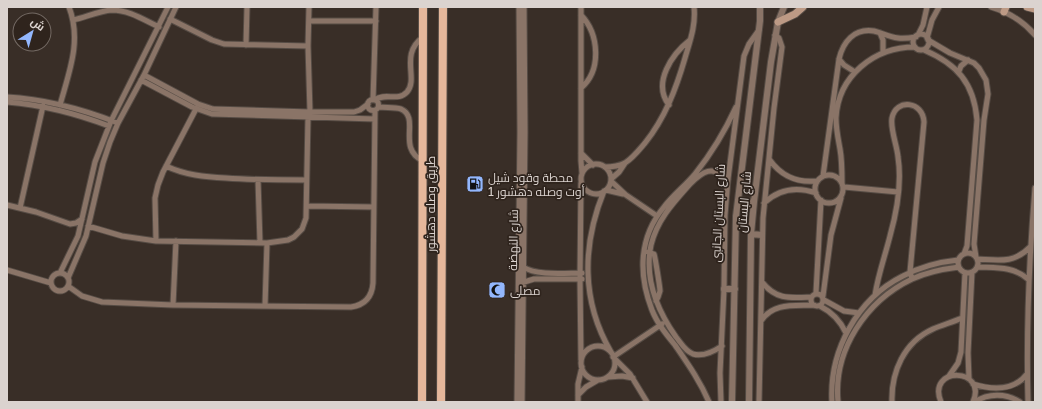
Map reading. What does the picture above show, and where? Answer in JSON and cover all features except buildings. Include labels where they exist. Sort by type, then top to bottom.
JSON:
[{"type":"main road","name":"طريق وصله دهشور","points":[[422,402],[423,7]]},
{"type":"main road","name":"طريق وصله دهشور","points":[[441,402],[443,7]]},
{"type":"main road","points":[[778,22],[795,14],[803,7]]},
{"type":"main road","points":[[1027,7],[1035,9]]},
{"type":"street","points":[[60,105],[74,51],[75,36],[73,20],[69,7]]},
{"type":"street","points":[[60,273],[78,236],[95,162],[110,123],[168,7]]},
{"type":"street","points":[[68,286],[68,278],[82,247],[103,163],[110,142],[176,7]]},
{"type":"street","points":[[246,45],[247,7]]},
{"type":"street","points":[[88,226],[128,237],[156,241],[267,243],[288,240],[299,233],[305,223],[307,206],[306,180],[309,114],[308,46],[310,7]]},
{"type":"street","points":[[68,286],[82,296],[97,301],[174,305],[351,307],[358,306],[370,297],[372,290],[375,118],[378,103],[374,100],[376,7]]},
{"type":"street","points":[[581,7],[581,360],[584,372],[588,377],[600,380]]},
{"type":"street","points":[[607,377],[614,369],[613,356],[602,337],[596,321],[591,304],[587,276],[588,249],[592,225],[605,191],[611,180],[649,138],[669,105],[690,40],[694,22],[694,7]]},
{"type":"street","name":"شارع البستان","points":[[732,402],[735,234],[759,30],[760,7]]},
{"type":"street","name":"شارع البستان","points":[[748,402],[751,234],[771,62],[778,22],[784,7]]},
{"type":"street","points":[[915,47],[913,43],[922,28],[927,7]]},
{"type":"street","points":[[924,50],[927,47],[932,20],[939,7]]},
{"type":"street","points":[[991,7],[1005,9],[1035,35]]},
{"type":"street","points":[[73,20],[106,11],[117,10],[128,13],[159,27]]},
{"type":"street","name":"شارع النهضة","points":[[520,282],[523,267],[525,132],[522,10]]},
{"type":"street","name":"شارع النهضة","points":[[517,402],[519,386],[522,10]]},
{"type":"street","points":[[581,14],[592,29],[595,49],[594,64],[591,76],[587,83],[581,88]]},
{"type":"street","points":[[170,19],[220,43],[308,46]]},
{"type":"street","points":[[309,21],[376,21]]},
{"type":"street","name":"شارع البستان الجانبى","points":[[721,402],[725,215],[728,179],[744,56],[749,44],[759,30]]},
{"type":"street","points":[[841,198],[836,202],[830,203],[821,200],[816,193],[815,187],[822,176],[839,59],[842,47],[850,38],[855,34],[867,31],[898,38],[923,35],[950,53],[968,60],[979,68],[988,86],[974,244],[977,267],[972,272],[965,273]]},
{"type":"street","points":[[880,33],[883,40],[883,52]]},
{"type":"street","points":[[759,402],[764,203],[782,47],[779,38],[775,35]]},
{"type":"street","points":[[143,77],[196,109],[208,113],[309,114],[354,112],[360,110],[370,101],[382,96],[396,97],[403,95],[409,88],[411,51],[416,43],[423,37]]},
{"type":"street","points":[[669,105],[663,91],[665,74],[669,63],[676,53],[690,40]]},
{"type":"street","points":[[817,306],[823,298],[831,235],[843,185],[842,161],[836,125],[837,111],[843,90],[855,72],[883,52],[899,48],[915,47],[924,50],[945,60],[958,71],[969,88],[976,109],[977,120],[967,246],[964,254],[958,260],[934,264],[910,272],[893,281],[875,295],[858,313],[846,333],[836,358],[838,402]]},
{"type":"street","points":[[839,59],[844,65],[855,72]]},
{"type":"street","points":[[958,71],[968,60]]},
{"type":"street","points":[[143,77],[198,104],[213,109],[375,118]]},
{"type":"street","points":[[7,97],[36,100],[60,105],[110,123]]},
{"type":"street","points":[[395,108],[396,97]]},
{"type":"street","points":[[7,102],[43,106],[118,124]]},
{"type":"street","points":[[709,402],[694,373],[660,326],[652,309],[646,292],[642,273],[643,251],[649,232],[658,216],[703,163],[724,131],[738,102]]},
{"type":"street","points":[[368,104],[369,110],[395,108],[404,111],[409,118],[410,148],[415,156],[423,161]]},
{"type":"street","points":[[875,295],[881,264],[892,226],[898,192],[899,166],[897,146],[892,127],[892,116],[896,109],[900,106],[910,104],[919,109],[924,117],[910,272],[912,279]]},
{"type":"street","points":[[20,208],[43,106]]},
{"type":"street","points":[[976,109],[986,108]]},
{"type":"street","points":[[156,241],[156,191],[160,178],[196,109]]},
{"type":"street","points":[[581,153],[593,165]]},
{"type":"street","points":[[769,159],[779,171],[793,179],[817,182]]},
{"type":"street","points":[[582,173],[586,168],[593,165],[613,167],[625,163]]},
{"type":"street","points":[[166,166],[179,172],[194,175],[258,180],[306,180]]},
{"type":"street","points":[[605,167],[609,172],[611,180],[626,195],[658,216]]},
{"type":"street","points":[[722,346],[708,353],[697,355],[683,346],[666,322],[656,301],[650,277],[650,252],[655,232],[664,215],[672,204],[699,175],[705,171],[714,171],[724,175],[728,179]]},
{"type":"street","points":[[822,176],[828,174],[834,175],[839,178],[843,185]]},
{"type":"street","points":[[258,180],[260,243]]},
{"type":"street","points":[[581,183],[585,190],[593,194],[605,191],[626,195]]},
{"type":"street","points":[[843,185],[898,192]]},
{"type":"street","points":[[1028,402],[1028,279],[1035,188]]},
{"type":"street","points":[[764,203],[775,194],[788,189],[802,189],[816,193]]},
{"type":"street","points":[[738,200],[754,202]]},
{"type":"street","points":[[762,282],[772,292],[784,298],[811,298],[816,293],[821,200]]},
{"type":"street","points":[[7,205],[70,224],[76,223],[82,219]]},
{"type":"street","points":[[307,206],[374,207]]},
{"type":"street","points":[[70,224],[78,236]]},
{"type":"street","points":[[751,234],[762,235]]},
{"type":"street","points":[[174,305],[176,241]]},
{"type":"street","points":[[265,306],[267,243]]},
{"type":"street","points":[[964,254],[969,253],[977,258],[1004,260],[1012,259],[1025,253],[1030,247]]},
{"type":"street","points":[[643,251],[650,252]]},
{"type":"street","points":[[941,402],[939,396],[940,384],[949,376],[960,358],[965,273],[959,267],[958,260]]},
{"type":"street","points":[[523,267],[534,272],[580,276]]},
{"type":"street","points":[[832,402],[836,371],[851,338],[866,315],[894,289],[912,279],[931,272],[959,267]]},
{"type":"street","points":[[977,267],[1010,269],[1028,279]]},
{"type":"street","points":[[7,270],[50,283],[52,288],[57,290],[62,291],[68,286]]},
{"type":"street","points":[[969,379],[968,353],[972,272]]},
{"type":"street","points":[[50,283],[53,276],[60,273],[65,274],[68,278]]},
{"type":"street","points":[[520,282],[534,279],[587,276]]},
{"type":"street","points":[[724,289],[735,289]]},
{"type":"street","points":[[816,293],[820,294],[823,298],[844,311],[858,313]]},
{"type":"street","points":[[811,298],[811,302],[833,314],[843,326],[846,333]]},
{"type":"street","points":[[761,322],[768,312],[779,306],[817,306]]},
{"type":"street","points":[[892,402],[891,390],[894,375],[900,360],[909,348],[919,337],[933,329],[962,318]]},
{"type":"street","points":[[613,356],[666,322]]},
{"type":"street","points":[[581,360],[586,352],[593,347],[603,347],[633,378],[647,402]]},
{"type":"street","points":[[578,402],[578,384],[582,367]]},
{"type":"street","points":[[973,384],[990,388],[1009,387],[1020,382],[1027,374]]},
{"type":"street","points":[[949,376],[960,375],[969,379],[976,390],[974,402]]},
{"type":"street","points":[[578,395],[586,386],[607,377],[618,376],[633,378]]},
{"type":"street","name":"شارع النهضة","points":[[519,386],[522,402]]},
{"type":"street","points":[[974,402],[981,398],[991,396],[1005,396],[1020,402]]},
{"type":"place","name":"محطة وقود شيل أوت وصله دهشور 1","points":[[475,184]]},
{"type":"place","name":"مصلى","points":[[497,290]]}]
